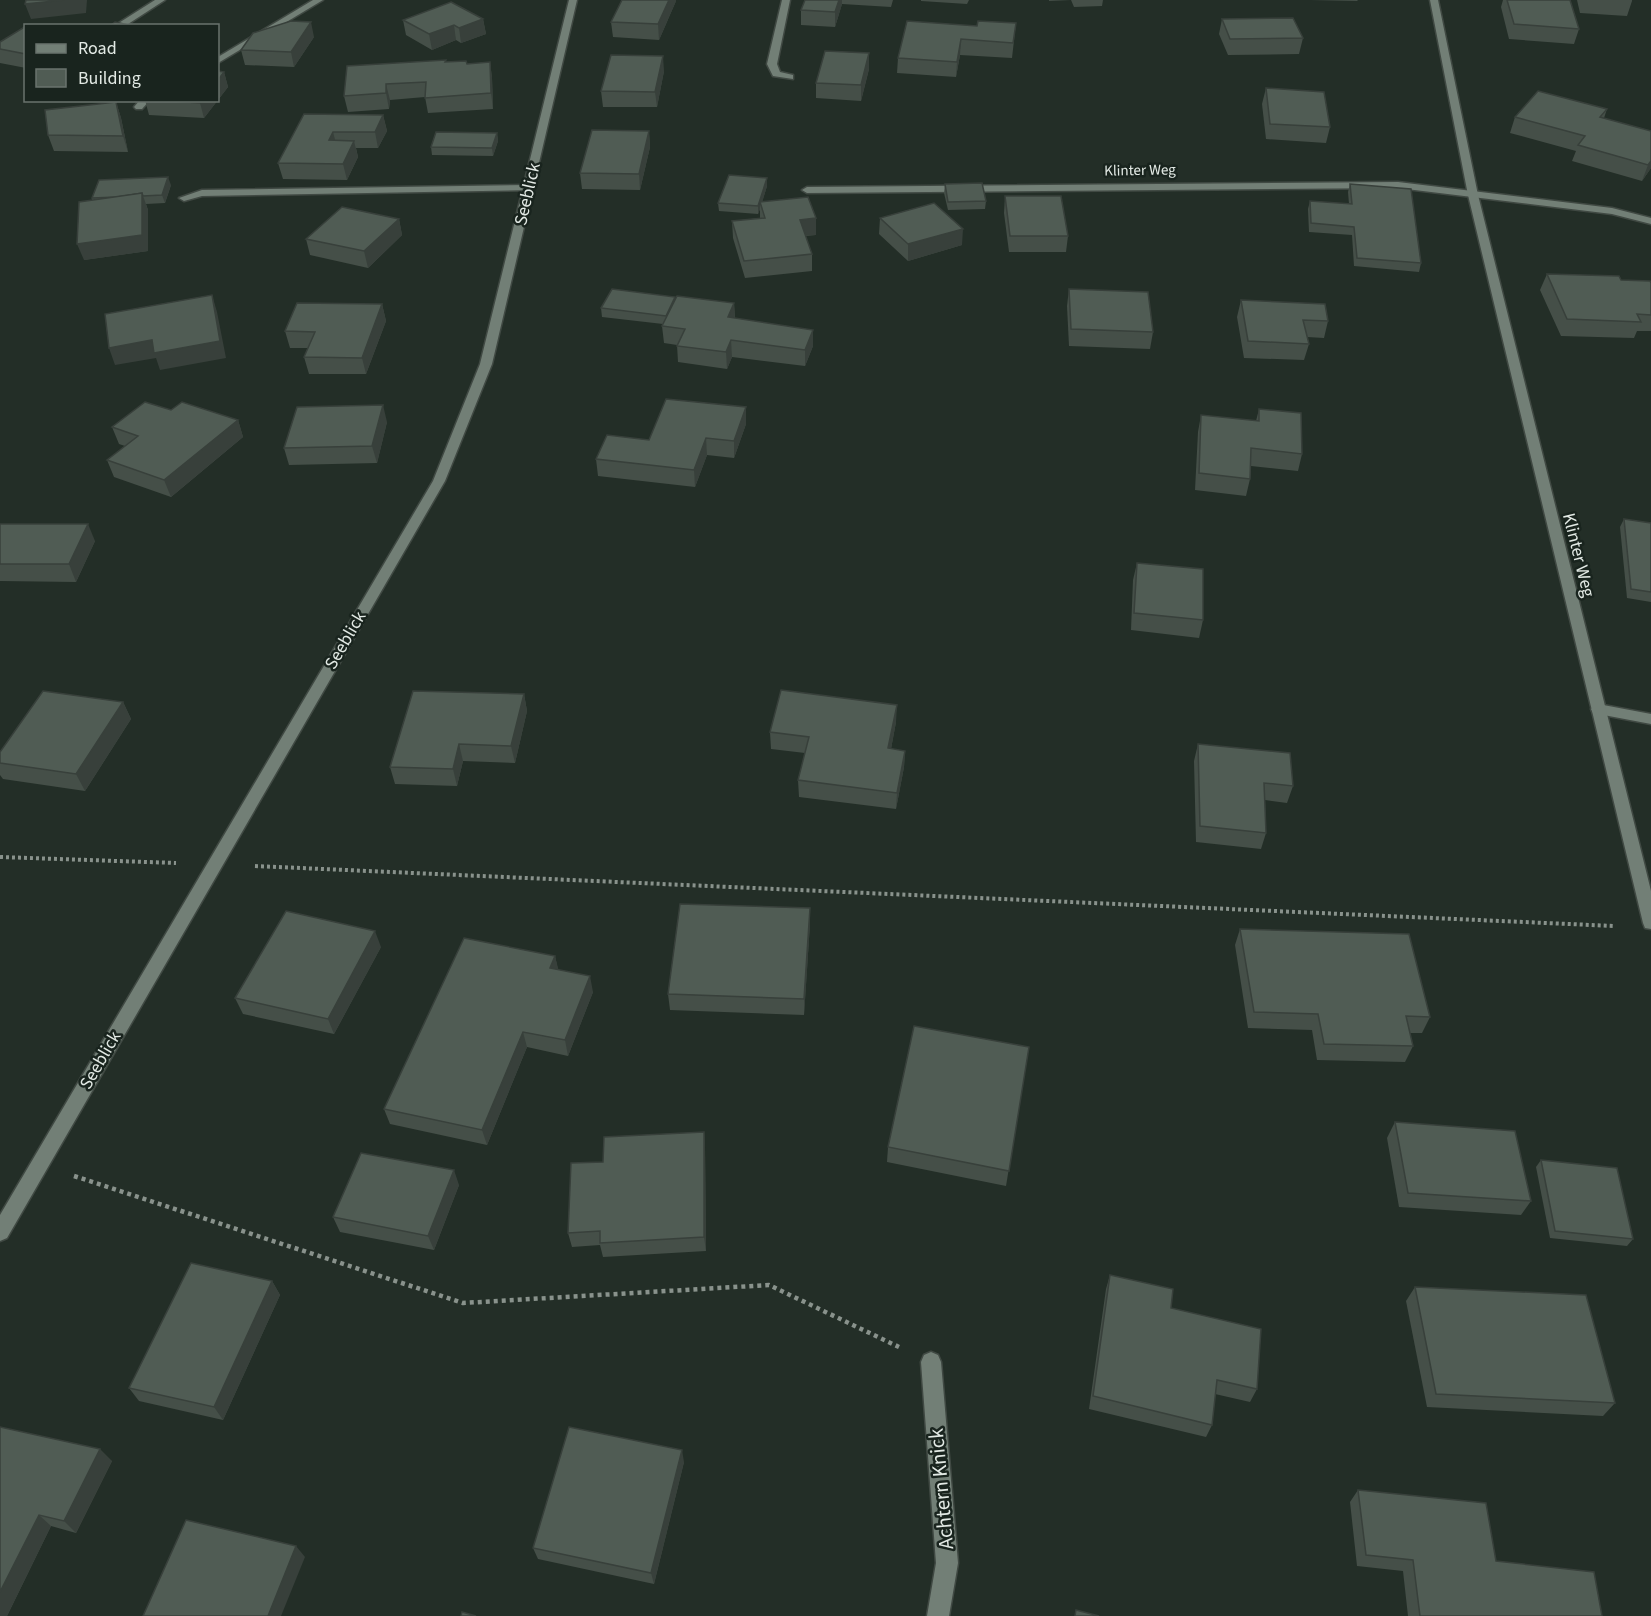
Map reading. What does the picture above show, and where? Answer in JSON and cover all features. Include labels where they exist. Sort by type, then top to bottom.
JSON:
[{"type":"street","points":[[121,24],[161,0]]},
{"type":"street","points":[[219,59],[319,0]]},
{"type":"street","name":"Seeblick","points":[[0,1232],[439,481],[486,364],[573,0]]},
{"type":"street","points":[[786,0],[772,64],[776,74],[790,77]]},
{"type":"street","name":"Klinter Weg","points":[[1434,0],[1473,195],[1651,923]]},
{"type":"street","name":"Klinter Weg","points":[[807,190],[1398,185],[1473,195]]},
{"type":"street","points":[[184,198],[202,193],[528,188]]},
{"type":"street","points":[[1473,195],[1612,211],[1651,220]]},
{"type":"street","points":[[1598,709],[1651,719]]},
{"type":"street","name":"Achtern Knick","points":[[931,1362],[947,1563],[938,1616]]},
{"type":"path","points":[[0,857],[979,896],[1616,926]]},
{"type":"path","points":[[39,1164],[463,1303],[769,1285],[931,1362]]},
{"type":"building","points":[[26,0],[64,0],[25,4]]},
{"type":"building","points":[[622,0],[669,0],[658,24],[611,22]]},
{"type":"building","points":[[805,0],[839,0],[835,12],[801,10]]},
{"type":"building","points":[[1507,0],[1570,0],[1579,29],[1514,24]]},
{"type":"building","points":[[451,2],[483,19],[459,28],[454,25],[429,34],[403,20]]},
{"type":"building","points":[[1293,18],[1303,38],[1230,39],[1222,19]]},
{"type":"building","points":[[291,21],[311,22],[291,52],[241,50],[253,33]]},
{"type":"building","points":[[907,21],[977,26],[978,21],[1016,23],[1013,43],[961,39],[957,62],[898,58]]},
{"type":"building","points":[[24,27],[24,54],[0,49],[0,42]]},
{"type":"building","points":[[825,51],[869,53],[861,85],[816,83]]},
{"type":"building","points":[[611,55],[663,56],[655,92],[601,91]]},
{"type":"building","points":[[446,60],[445,62],[466,61],[467,64],[490,62],[491,93],[425,98],[426,82],[386,84],[386,93],[344,96],[347,66]]},
{"type":"building","points":[[1266,88],[1324,92],[1330,127],[1270,124]]},
{"type":"building","points":[[1538,91],[1607,109],[1600,117],[1651,131],[1651,161],[1648,165],[1578,145],[1585,136],[1515,117]]},
{"type":"building","points":[[116,102],[123,136],[48,135],[45,110]]},
{"type":"building","points":[[304,114],[383,115],[375,132],[333,132],[329,140],[354,141],[343,164],[278,163]]},
{"type":"building","points":[[592,130],[649,131],[639,174],[580,173]]},
{"type":"building","points":[[436,132],[497,133],[492,148],[431,147]]},
{"type":"building","points":[[729,175],[767,178],[758,206],[718,203]]},
{"type":"building","points":[[168,177],[162,195],[143,196],[142,193],[92,198],[99,180]]},
{"type":"building","points":[[982,183],[986,201],[948,202],[945,184]]},
{"type":"building","points":[[1350,184],[1411,189],[1421,263],[1357,258],[1354,227],[1311,223],[1310,201],[1352,204]]},
{"type":"building","points":[[142,193],[142,235],[77,244],[79,202]]},
{"type":"building","points":[[1005,196],[1061,196],[1068,236],[1010,236]]},
{"type":"building","points":[[808,197],[816,218],[800,220],[812,254],[744,261],[732,221],[765,218],[760,202]]},
{"type":"building","points":[[934,203],[963,229],[908,244],[880,218]]},
{"type":"building","points":[[342,207],[399,219],[364,251],[306,239]]},
{"type":"building","points":[[1547,274],[1619,276],[1621,280],[1650,281],[1651,315],[1637,314],[1641,322],[1567,319]]},
{"type":"building","points":[[612,289],[675,297],[666,316],[601,308]]},
{"type":"building","points":[[1069,289],[1148,292],[1153,332],[1071,329]]},
{"type":"building","points":[[212,295],[220,341],[154,353],[152,340],[109,348],[105,314]]},
{"type":"building","points":[[677,296],[734,303],[728,317],[813,330],[805,350],[731,340],[726,352],[677,346],[685,329],[662,326]]},
{"type":"building","points":[[1241,300],[1325,304],[1328,321],[1303,320],[1309,344],[1248,341]]},
{"type":"building","points":[[297,303],[382,304],[362,358],[304,357],[315,332],[285,331]]},
{"type":"building","points":[[666,399],[746,407],[734,441],[706,438],[694,470],[596,459],[607,435],[649,440]]},
{"type":"building","points":[[145,402],[171,410],[182,402],[238,420],[164,480],[107,460],[138,436],[112,427]]},
{"type":"building","points":[[383,405],[372,446],[284,448],[297,407]]},
{"type":"building","points":[[1259,409],[1301,413],[1302,454],[1251,448],[1250,479],[1199,473],[1201,415],[1259,421]]},
{"type":"building","points":[[1624,519],[1651,523],[1651,592],[1631,589]]},
{"type":"building","points":[[0,524],[88,524],[69,564],[0,564]]},
{"type":"building","points":[[1137,563],[1203,569],[1203,620],[1134,613]]},
{"type":"building","points":[[781,690],[897,705],[888,748],[905,751],[897,793],[798,780],[809,737],[770,732]]},
{"type":"building","points":[[43,691],[123,702],[76,774],[0,763],[0,752]]},
{"type":"building","points":[[413,691],[524,694],[511,746],[459,744],[453,769],[390,767]]},
{"type":"building","points":[[1198,744],[1290,753],[1293,786],[1264,783],[1266,833],[1200,826]]},
{"type":"building","points":[[680,904],[810,908],[804,999],[668,994]]},
{"type":"building","points":[[286,911],[375,931],[328,1019],[235,998]]},
{"type":"building","points":[[1240,929],[1409,934],[1430,1017],[1406,1016],[1413,1046],[1324,1044],[1318,1014],[1254,1012]]},
{"type":"building","points":[[464,938],[555,956],[550,968],[590,976],[565,1040],[523,1032],[482,1130],[384,1109]]},
{"type":"building","points":[[914,1026],[1029,1047],[1009,1171],[888,1147]]},
{"type":"building","points":[[1395,1122],[1515,1131],[1531,1201],[1408,1193]]},
{"type":"building","points":[[704,1132],[704,1237],[600,1243],[600,1231],[568,1233],[571,1163],[603,1162],[604,1137]]},
{"type":"building","points":[[361,1153],[454,1170],[428,1236],[333,1217]]},
{"type":"building","points":[[1541,1160],[1617,1168],[1633,1239],[1555,1231]]},
{"type":"building","points":[[191,1263],[272,1281],[214,1407],[129,1388]]},
{"type":"building","points":[[1110,1275],[1173,1289],[1171,1308],[1261,1329],[1257,1389],[1217,1380],[1212,1425],[1093,1396]]},
{"type":"building","points":[[1415,1287],[1586,1295],[1615,1403],[1436,1394]]},
{"type":"building","points":[[0,1427],[100,1449],[64,1521],[39,1515],[0,1592]]},
{"type":"building","points":[[569,1427],[682,1450],[651,1573],[533,1548]]},
{"type":"building","points":[[1358,1490],[1486,1503],[1496,1561],[1594,1572],[1602,1616],[1420,1616],[1413,1560],[1366,1555]]},
{"type":"building","points":[[186,1520],[296,1546],[268,1616],[143,1616]]},
{"type":"building","points":[[1076,1610],[1099,1616],[1075,1616]]},
{"type":"building","points":[[462,1612],[476,1616],[461,1616]]}]
